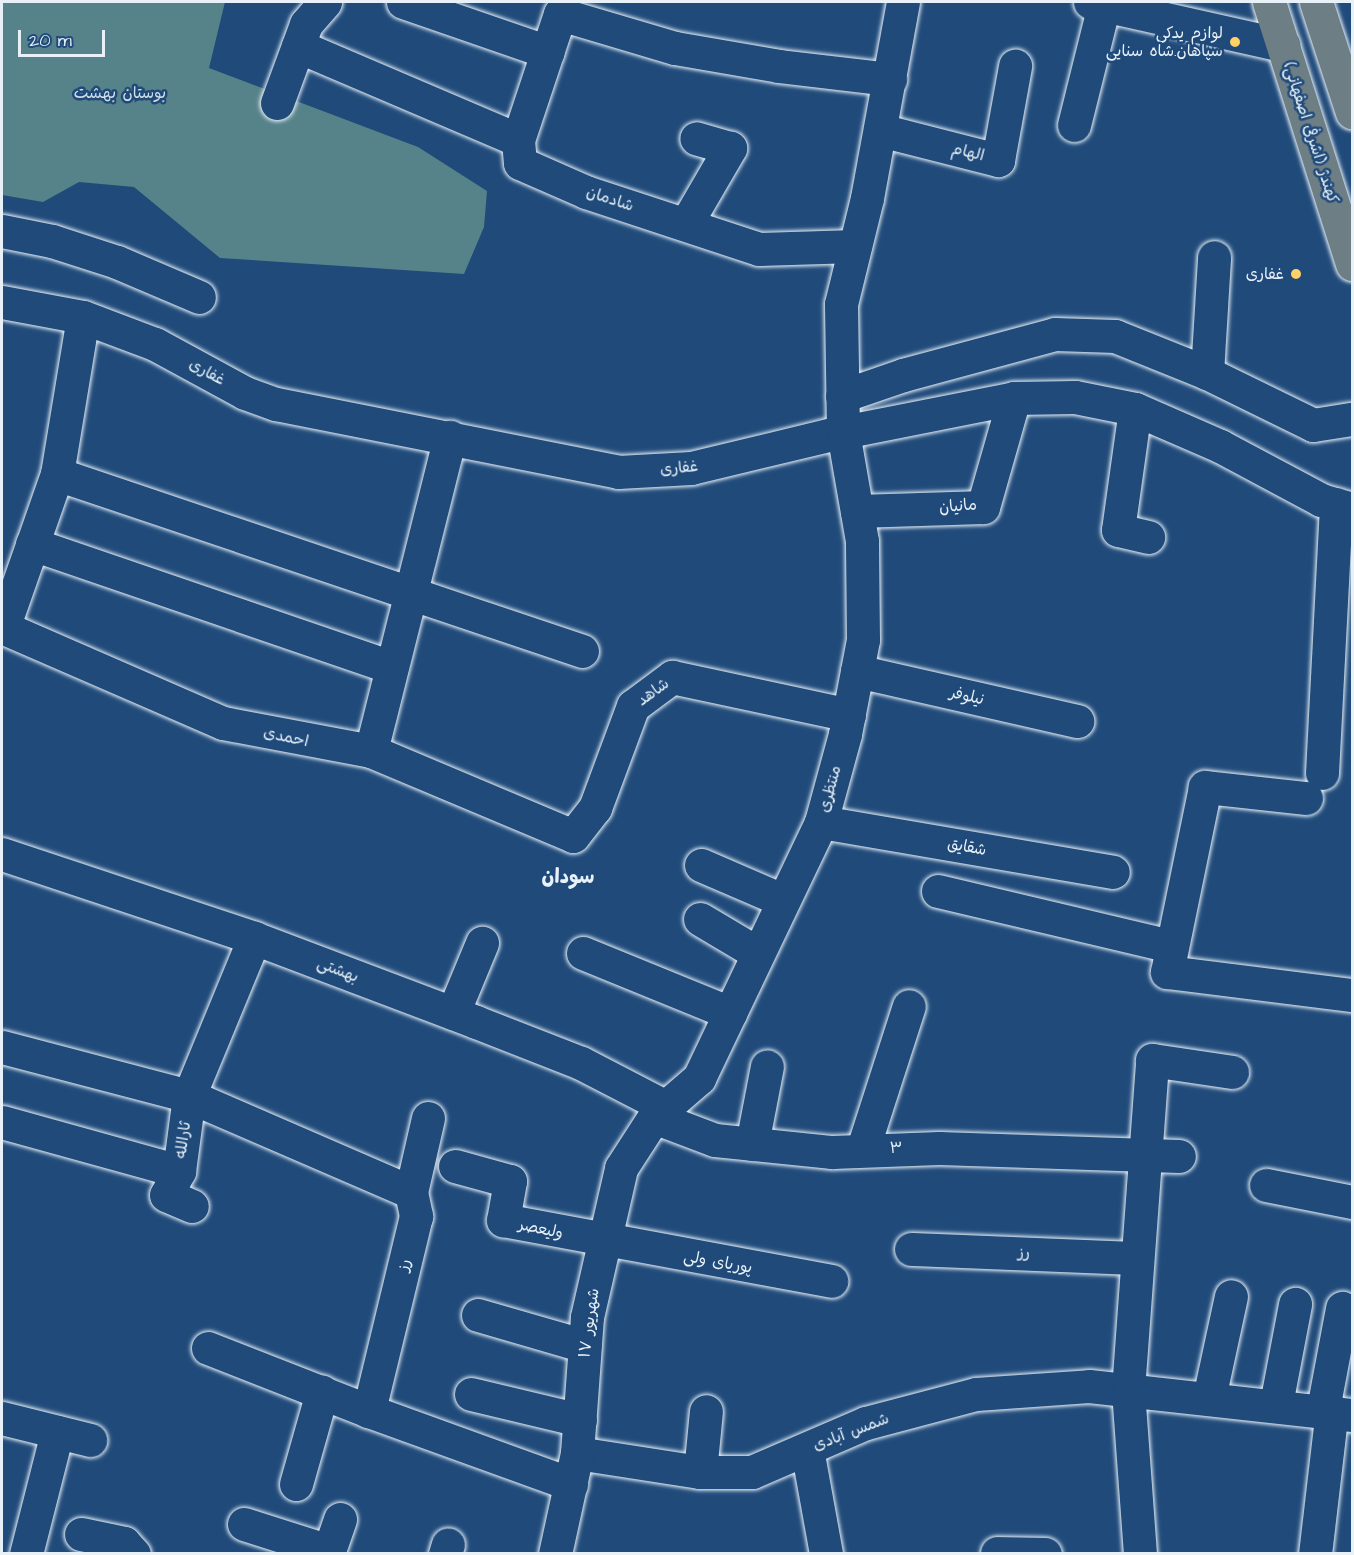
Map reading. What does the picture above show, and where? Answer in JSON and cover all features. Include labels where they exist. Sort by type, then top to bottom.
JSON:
[{"type":"main road","name":"کهندژ (اشرفی اصفهانی)","points":[[1269,2],[1353,264]]},
{"type":"main road","points":[[1316,2],[1353,112]]},
{"type":"street","points":[[277,103],[306,24],[325,2]]},
{"type":"street","points":[[403,2],[548,52]]},
{"type":"street","name":"منتظری","points":[[660,1112],[699,1078],[821,822],[849,715],[863,640],[862,542],[843,432],[841,304],[880,130],[903,2]]},
{"type":"street","points":[[1074,125],[1097,3],[1283,45]]},
{"type":"street","points":[[298,46],[518,140],[560,14],[675,48],[779,66],[890,79]]},
{"type":"street","name":"الهام","points":[[880,130],[998,159],[1015,66]]},
{"type":"street","points":[[687,222],[730,147],[696,138]]},
{"type":"street","name":"شادمان","points":[[518,140],[520,163],[586,192],[687,222],[759,249],[855,246]]},
{"type":"street","points":[[2,231],[52,241],[117,262],[199,297]]},
{"type":"street","points":[[1207,373],[1214,257]]},
{"type":"street","name":"غفاری","points":[[2,302],[83,317],[155,344],[245,393],[276,404],[618,472],[692,468],[843,432],[1014,398],[1075,397],[1135,409],[1220,446],[1344,507]]},
{"type":"street","points":[[2,627],[57,474],[83,317]]},
{"type":"street","points":[[842,396],[903,375],[1055,334],[1115,336],[1207,373],[1313,425],[1353,419]]},
{"type":"street","name":"مانیان","points":[[857,511],[983,507],[1014,398]]},
{"type":"street","points":[[1135,409],[1118,530],[1148,537]]},
{"type":"street","points":[[371,751],[450,437]]},
{"type":"street","points":[[57,474],[582,651]]},
{"type":"street","points":[[1344,507],[1314,785],[1205,787],[1167,972],[1353,995]]},
{"type":"street","points":[[32,544],[392,667]]},
{"type":"street","name":"احمدی","points":[[2,627],[223,723],[371,751],[573,836]]},
{"type":"street","name":"نیلوفر","points":[[857,671],[1077,721]]},
{"type":"street","name":"شاهد","points":[[573,836],[595,808],[633,706],[672,677],[849,715]]},
{"type":"street","name":"شقایق","points":[[821,822],[1113,872]]},
{"type":"street","name":"بهشتی","points":[[2,854],[254,938],[581,1062],[660,1112]]},
{"type":"street","points":[[701,866],[782,900]]},
{"type":"street","points":[[938,891],[1171,946]]},
{"type":"street","points":[[700,919],[758,953]]},
{"type":"street","name":"ثارالله","points":[[2,1122],[179,1171],[189,1096],[254,938]]},
{"type":"street","points":[[453,1013],[482,943]]},
{"type":"street","points":[[583,953],[730,1013]]},
{"type":"street","points":[[863,1148],[909,1006]]},
{"type":"street","points":[[2,1047],[189,1096],[411,1192]]},
{"type":"street","points":[[1140,1554],[1128,1390],[1143,1155],[1152,1060],[1232,1072]]},
{"type":"street","points":[[752,1144],[767,1066]]},
{"type":"street","name":"۳","points":[[660,1112],[715,1140],[832,1152],[863,1148],[1179,1156]]},
{"type":"street","name":"۱۷ شهریور","points":[[555,1554],[574,1469],[580,1420],[587,1317],[621,1168],[660,1112]]},
{"type":"street","name":"رز","points":[[369,1411],[416,1216],[411,1192],[428,1118]]},
{"type":"street","name":"ولیعصر","points":[[455,1166],[510,1181],[503,1220],[604,1242]]},
{"type":"street","points":[[179,1171],[166,1196],[192,1206]]},
{"type":"street","points":[[1266,1185],[1353,1202]]},
{"type":"street","name":"پوریای ولی","points":[[604,1242],[831,1281]]},
{"type":"street","name":"رز","points":[[911,1249],[1136,1258]]},
{"type":"street","points":[[1209,1398],[1231,1296]]},
{"type":"street","points":[[1276,1404],[1295,1304]]},
{"type":"street","points":[[1315,1554],[1336,1411],[1342,1308]]},
{"type":"street","points":[[478,1315],[585,1346]]},
{"type":"street","points":[[208,1348],[369,1411],[574,1469]]},
{"type":"street","name":"شمس آبادی","points":[[574,1469],[752,1472],[866,1423],[976,1394],[1089,1386],[1336,1411]]},
{"type":"street","points":[[296,1484],[322,1392]]},
{"type":"street","points":[[471,1394],[580,1420]]},
{"type":"street","points":[[700,1472],[706,1411]]},
{"type":"street","points":[[2,1418],[90,1440]]},
{"type":"street","points":[[27,1554],[57,1432]]},
{"type":"street","points":[[807,1449],[826,1554]]},
{"type":"street","points":[[244,1524],[328,1552],[340,1519]]},
{"type":"street","points":[[81,1534],[124,1543],[134,1554]]},
{"type":"street","points":[[997,1553],[1045,1554]]},
{"type":"green space","name":"بوستان بهشت","points":[[2,2],[225,2],[209,68],[418,147],[487,191],[484,227],[464,274],[220,258],[134,187],[79,182],[43,202],[2,195]]},
{"type":"place","name":"لوازم یدکی سپاهان.شاه سنایی","points":[[1235,42]]},
{"type":"place","name":"غفاری","points":[[1296,274]]},
{"type":"district","name":"سودان","points":[[568,877]]}]
